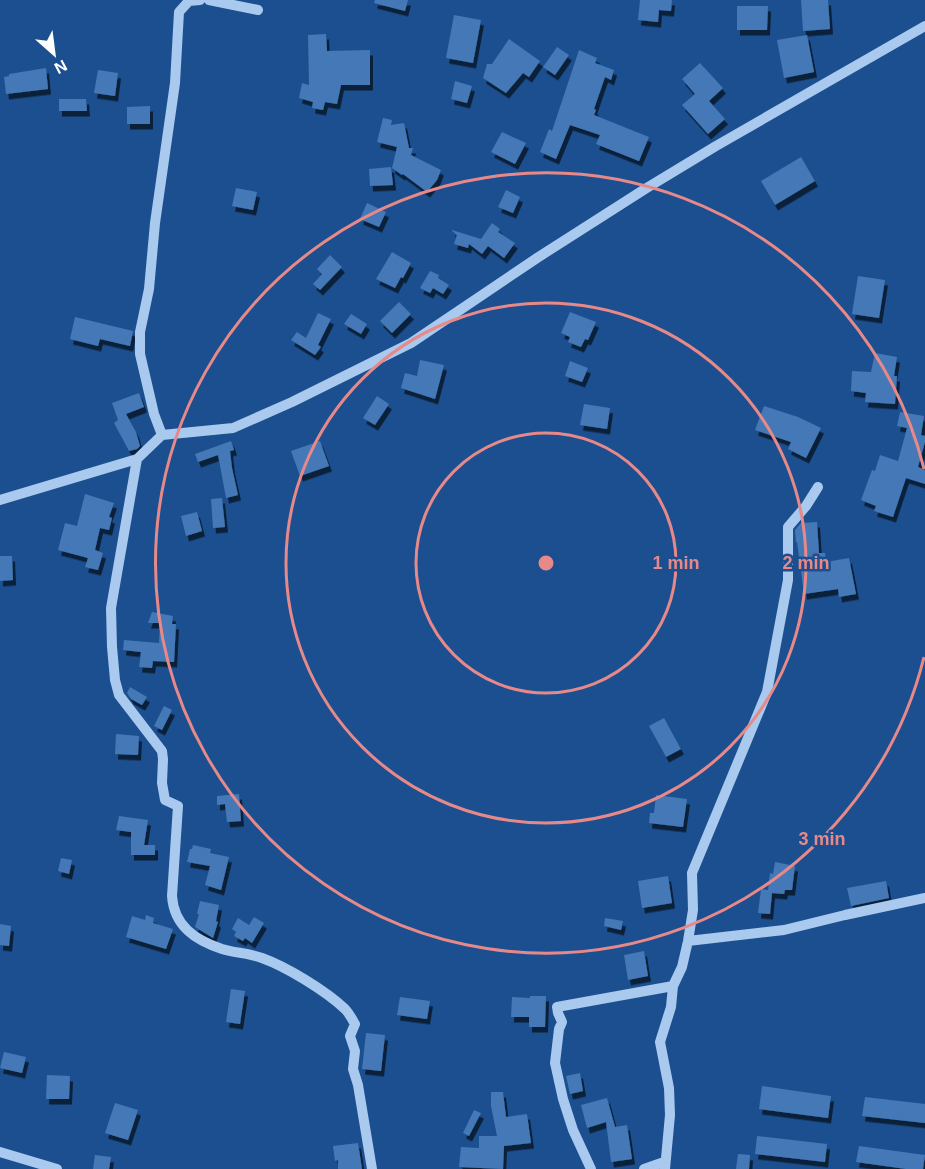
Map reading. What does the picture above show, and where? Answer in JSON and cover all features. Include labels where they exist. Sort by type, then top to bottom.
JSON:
[{"type":"street","points":[[162,435],[154,414],[140,354],[140,332],[149,288],[155,223],[175,83],[178,12],[189,2],[200,0]]},
{"type":"street","points":[[209,0],[258,10]]},
{"type":"street","points":[[0,500],[137,459],[162,435],[233,428],[292,402],[411,343],[645,189],[925,26]]},
{"type":"street","points":[[137,459],[111,609],[112,647],[115,680],[119,694],[162,751],[162,783],[165,800],[178,806],[173,908],[180,922],[192,935],[222,949],[262,958],[280,966],[321,989],[347,1010],[355,1024],[350,1036],[355,1051],[353,1069],[358,1085],[372,1169]]},
{"type":"street","points":[[644,1169],[664,1166],[670,1115],[669,1088],[660,1042],[671,1006],[673,986],[682,967],[688,941],[693,910],[692,873],[767,692],[788,580],[788,527],[818,487]]},
{"type":"street","points":[[688,941],[784,930],[908,900],[925,898]]},
{"type":"street","points":[[591,1169],[573,1130],[555,1063],[562,1022],[557,1007],[673,986]]},
{"type":"street","points":[[0,1152],[57,1169]]},
{"type":"building","points":[[375,0],[408,0],[405,11],[374,3]]},
{"type":"building","points":[[640,0],[672,0],[671,11],[659,10],[658,22],[638,20]]},
{"type":"building","points":[[801,0],[828,0],[830,29],[803,31]]},
{"type":"building","points":[[737,6],[768,6],[767,30],[737,30]]},
{"type":"building","points":[[454,15],[481,20],[473,63],[446,58]]},
{"type":"building","points":[[326,34],[327,51],[370,50],[370,85],[341,85],[337,104],[325,102],[323,110],[312,108],[313,102],[299,98],[302,83],[309,85],[308,35]]},
{"type":"building","points":[[807,35],[814,72],[784,78],[777,40]]},
{"type":"building","points":[[509,39],[540,61],[529,77],[523,73],[506,93],[483,78],[487,64],[492,64]]},
{"type":"building","points":[[557,47],[569,55],[555,75],[543,67]]},
{"type":"building","points":[[579,50],[597,58],[595,63],[614,70],[611,80],[605,77],[594,115],[649,137],[639,161],[596,144],[600,135],[570,125],[556,159],[540,152],[549,129],[552,131]]},
{"type":"building","points":[[700,63],[723,88],[709,101],[725,119],[708,134],[682,105],[695,94],[682,79]]},
{"type":"building","points":[[46,68],[48,89],[6,94],[4,77],[9,74]]},
{"type":"building","points":[[98,70],[118,73],[115,96],[94,93]]},
{"type":"building","points":[[455,81],[472,86],[467,103],[451,99]]},
{"type":"building","points":[[59,99],[86,99],[87,111],[59,111]]},
{"type":"building","points":[[150,106],[150,124],[127,124],[127,107]]},
{"type":"building","points":[[383,118],[392,120],[391,125],[404,123],[409,148],[413,148],[411,155],[441,170],[437,180],[427,192],[392,168],[397,147],[377,142]]},
{"type":"building","points":[[502,132],[526,143],[515,164],[491,152]]},
{"type":"building","points":[[801,157],[815,181],[775,205],[761,181]]},
{"type":"building","points":[[391,167],[393,185],[370,186],[369,169]]},
{"type":"building","points":[[236,188],[257,192],[253,210],[232,206]]},
{"type":"building","points":[[506,190],[520,197],[513,213],[498,207]]},
{"type":"building","points":[[367,203],[386,212],[379,227],[360,219]]},
{"type":"building","points":[[492,223],[500,229],[498,232],[515,243],[504,258],[488,246],[482,254],[469,244],[468,248],[454,244],[457,235],[452,230],[481,239]]},
{"type":"building","points":[[392,252],[411,263],[395,288],[376,279]]},
{"type":"building","points":[[330,255],[342,267],[320,290],[313,284],[322,274],[317,269]]},
{"type":"building","points":[[430,271],[439,275],[438,278],[449,285],[443,294],[433,288],[430,293],[420,288]]},
{"type":"building","points":[[858,276],[885,280],[879,318],[852,314]]},
{"type":"building","points":[[399,302],[411,314],[392,333],[380,321]]},
{"type":"building","points":[[570,312],[596,322],[588,340],[585,339],[581,347],[568,342],[570,337],[561,333]]},
{"type":"building","points":[[318,313],[331,319],[318,345],[321,347],[315,355],[291,340],[297,332],[306,338]]},
{"type":"building","points":[[351,314],[367,324],[361,334],[344,324]]},
{"type":"building","points":[[75,317],[133,331],[130,346],[100,339],[98,346],[70,339]]},
{"type":"building","points":[[875,353],[897,357],[894,376],[897,376],[895,404],[865,402],[866,393],[851,391],[852,371],[871,372]]},
{"type":"building","points":[[420,360],[444,365],[435,399],[401,388],[405,373],[417,376]]},
{"type":"building","points":[[570,361],[588,368],[582,382],[565,376]]},
{"type":"building","points":[[139,393],[144,407],[126,414],[136,432],[140,446],[129,451],[114,423],[118,420],[112,403]]},
{"type":"building","points":[[377,396],[389,404],[375,425],[363,418]]},
{"type":"building","points":[[584,404],[610,408],[607,429],[580,425]]},
{"type":"building","points":[[764,406],[798,417],[821,428],[806,458],[788,449],[791,442],[755,430]]},
{"type":"building","points":[[900,412],[924,416],[921,435],[925,436],[925,442],[918,467],[925,470],[925,484],[906,478],[893,517],[874,511],[876,506],[861,500],[880,455],[898,461],[907,428],[897,426]]},
{"type":"building","points":[[231,441],[234,450],[230,451],[232,468],[238,495],[226,498],[218,455],[198,462],[195,454]]},
{"type":"building","points":[[320,441],[329,466],[300,476],[291,451]]},
{"type":"building","points":[[85,494],[114,503],[109,517],[112,518],[109,530],[100,528],[95,550],[103,553],[98,570],[85,567],[88,558],[58,550],[65,523],[77,526]]},
{"type":"building","points":[[222,498],[225,527],[213,528],[211,499]]},
{"type":"building","points":[[197,512],[202,531],[186,536],[181,516]]},
{"type":"building","points":[[817,522],[819,553],[825,553],[826,562],[849,558],[856,594],[839,597],[838,589],[804,594],[795,530],[801,523]]},
{"type":"building","points":[[0,556],[12,556],[13,580],[0,581]]},
{"type":"building","points":[[152,612],[173,616],[172,624],[176,624],[174,662],[153,661],[152,668],[139,667],[141,652],[123,650],[124,640],[159,643],[160,623],[148,623]]},
{"type":"building","points":[[130,687],[147,697],[142,705],[131,699],[127,693]]},
{"type":"building","points":[[164,706],[172,710],[162,730],[154,726]]},
{"type":"building","points":[[664,718],[681,749],[666,757],[649,726]]},
{"type":"building","points":[[116,734],[139,736],[138,755],[115,754]]},
{"type":"building","points":[[239,794],[241,821],[227,822],[225,804],[217,805],[217,796]]},
{"type":"building","points":[[656,795],[687,799],[683,827],[649,823],[650,813],[654,813]]},
{"type":"building","points":[[119,816],[148,820],[144,845],[155,845],[155,855],[131,855],[131,832],[116,830]]},
{"type":"building","points":[[193,845],[211,849],[210,853],[229,857],[221,890],[205,885],[210,866],[187,862]]},
{"type":"building","points":[[61,858],[72,860],[69,874],[58,871]]},
{"type":"building","points":[[775,862],[795,866],[792,890],[785,890],[784,894],[772,893],[770,914],[758,913],[761,889],[768,890],[770,873],[773,874]]},
{"type":"building","points":[[668,876],[672,903],[642,908],[638,881]]},
{"type":"building","points":[[886,881],[889,898],[851,906],[847,888]]},
{"type":"building","points":[[200,901],[219,905],[216,921],[218,922],[213,938],[195,927]]},
{"type":"building","points":[[146,915],[154,918],[153,923],[173,929],[166,949],[126,937],[132,916],[145,920]]},
{"type":"building","points":[[254,917],[264,923],[252,943],[245,938],[243,941],[234,936],[236,932],[232,929],[238,918],[249,925]]},
{"type":"building","points":[[605,918],[623,921],[621,930],[604,926]]},
{"type":"building","points":[[0,924],[11,926],[9,946],[0,945]]},
{"type":"building","points":[[644,951],[648,976],[628,980],[624,955]]},
{"type":"building","points":[[231,989],[245,991],[240,1024],[226,1022]]},
{"type":"building","points":[[530,996],[546,996],[545,1027],[529,1027],[529,1017],[511,1017],[512,997],[530,998]]},
{"type":"building","points":[[400,997],[430,1001],[427,1019],[397,1015]]},
{"type":"building","points":[[366,1033],[385,1035],[381,1071],[362,1069]]},
{"type":"building","points":[[4,1052],[26,1057],[22,1073],[0,1068]]},
{"type":"building","points":[[580,1073],[583,1091],[570,1094],[566,1076]]},
{"type":"building","points":[[47,1075],[70,1076],[69,1099],[46,1099]]},
{"type":"building","points":[[762,1086],[831,1096],[828,1118],[759,1109]]},
{"type":"building","points":[[491,1092],[503,1092],[506,1117],[527,1114],[531,1143],[504,1146],[503,1169],[459,1167],[461,1147],[479,1148],[479,1136],[497,1136],[491,1106]]},
{"type":"building","points":[[865,1097],[925,1104],[925,1123],[862,1116]]},
{"type":"building","points":[[607,1098],[615,1127],[627,1125],[632,1159],[611,1162],[606,1122],[587,1128],[581,1105]]},
{"type":"building","points":[[115,1103],[138,1110],[128,1140],[105,1133]]},
{"type":"building","points":[[474,1110],[481,1113],[469,1136],[463,1133]]},
{"type":"building","points":[[757,1136],[827,1144],[825,1162],[755,1154]]},
{"type":"building","points":[[358,1143],[362,1169],[338,1169],[338,1160],[335,1161],[333,1146]]},
{"type":"building","points":[[859,1146],[925,1155],[923,1169],[856,1162]]},
{"type":"building","points":[[738,1154],[750,1155],[749,1169],[736,1169]]},
{"type":"building","points":[[95,1155],[111,1157],[109,1169],[93,1169]]}]
